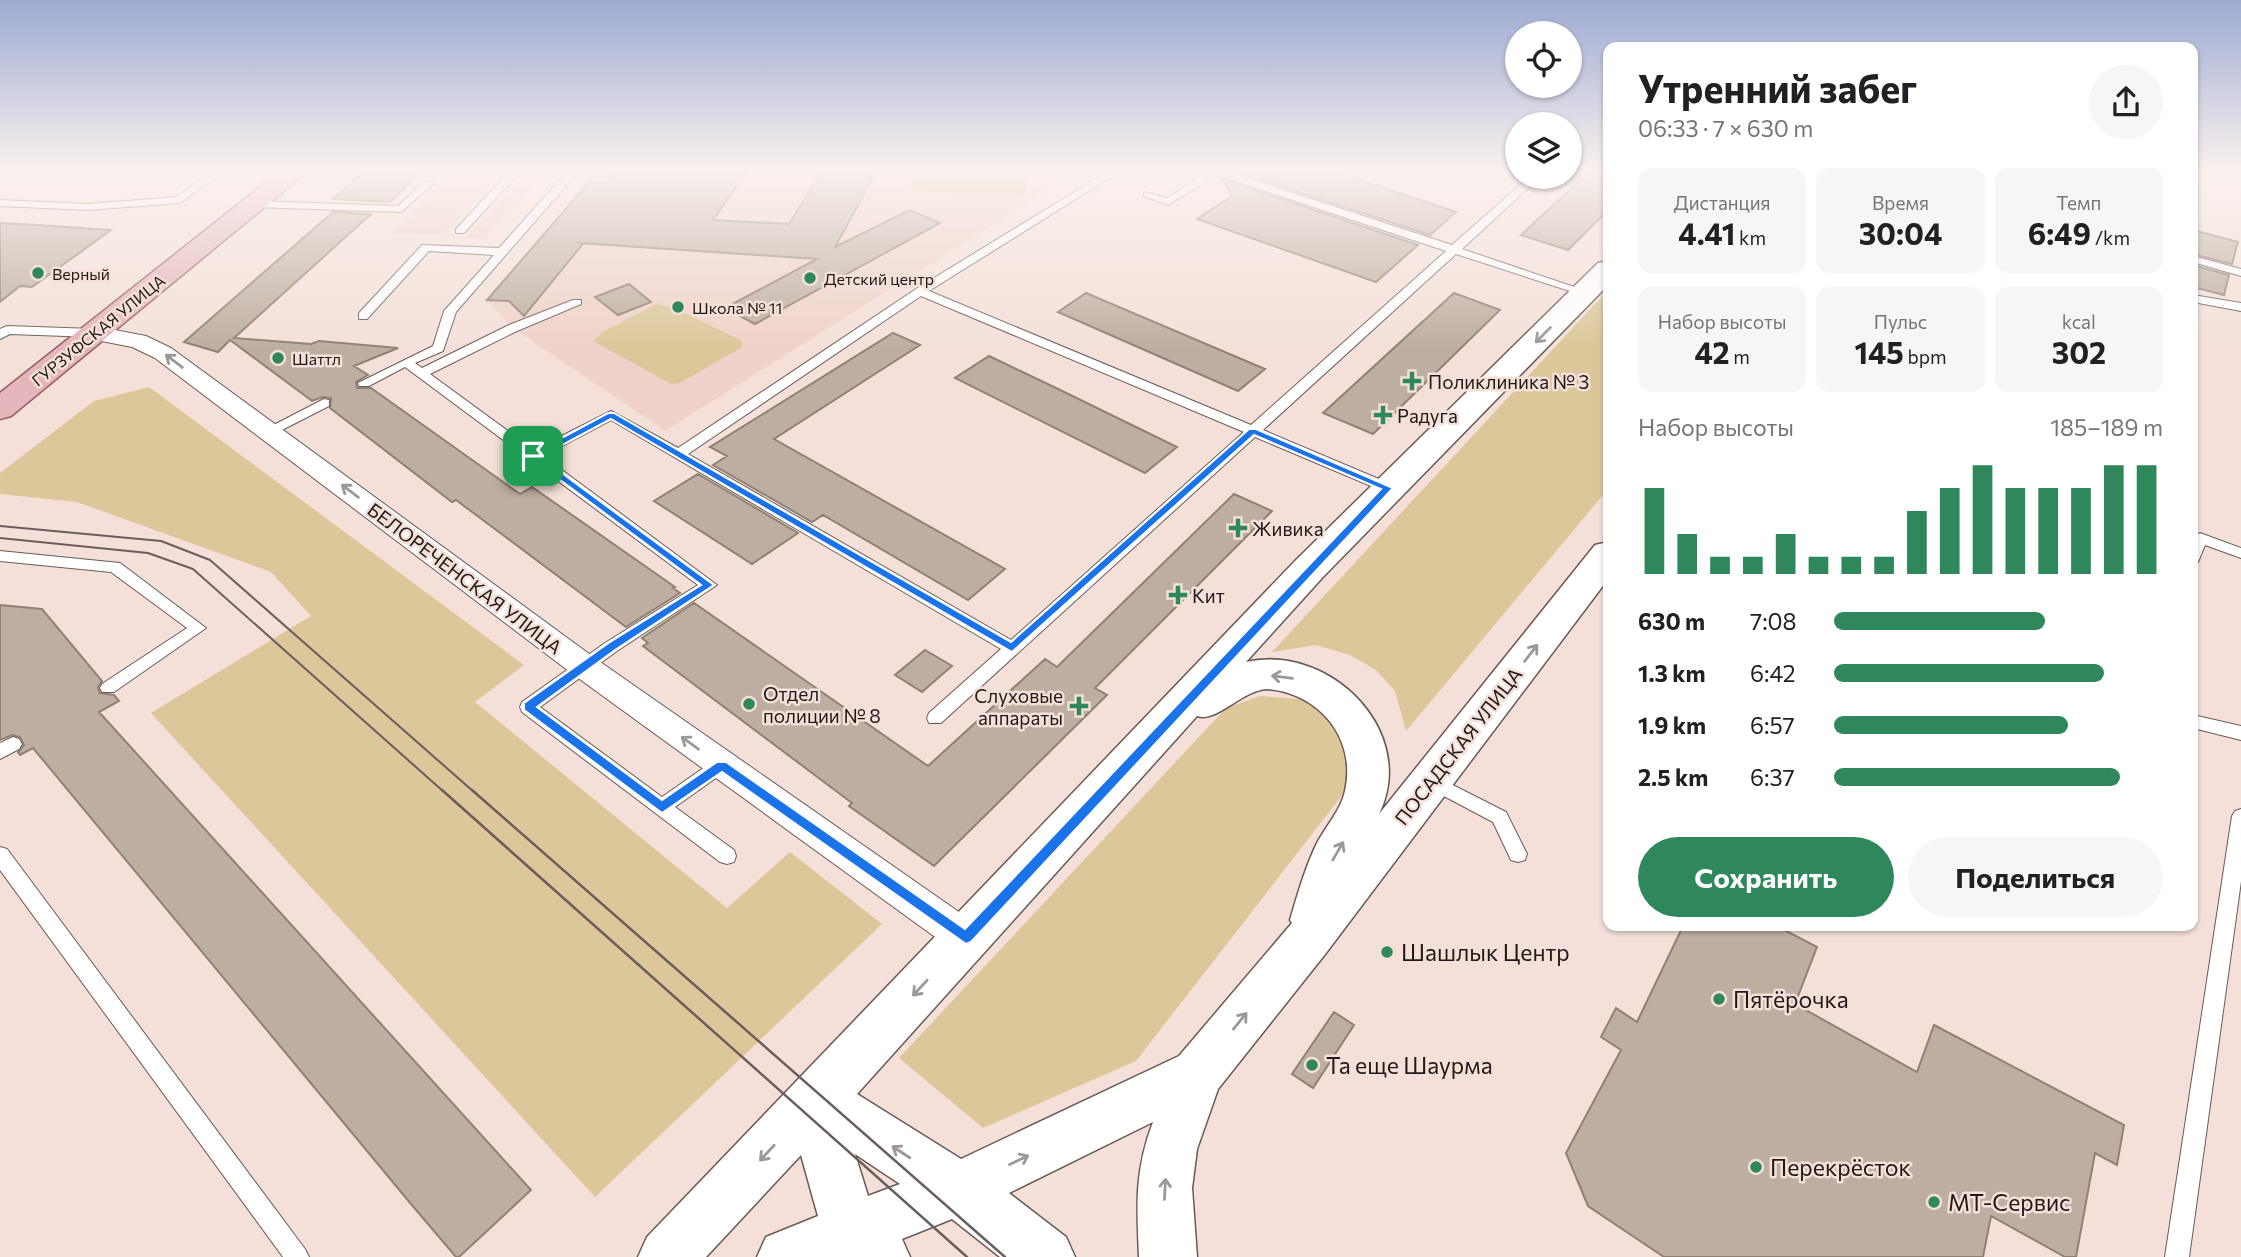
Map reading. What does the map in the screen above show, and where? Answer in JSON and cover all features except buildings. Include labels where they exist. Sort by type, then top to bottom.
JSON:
[{"type":"main road","name":"ГУРЗУФСКАЯ УЛИЦА","points":[[0,410],[221,231]]},
{"type":"street","name":"ПОСАДСКАЯ УЛИЦА","points":[[667,1257],[1388,488],[1597,281]]},
{"type":"street","name":"БЕЛОРЕЧЕНСКАЯ УЛИЦА","points":[[94,333],[138,341],[163,353],[585,667],[966,938]]},
{"type":"street","name":"ПОСАДСКАЯ УЛИЦА","points":[[1168,1257],[1164,1188],[1170,1149],[1197,1074],[1309,939],[1603,560]]},
{"type":"street","name":"ПОСАДСКАЯ УЛИЦА","points":[[1105,789],[1142,765],[1220,687],[1240,677],[1286,676],[1312,685],[1332,697],[1349,710],[1362,733],[1368,756],[1367,789],[1354,822],[1329,866],[1309,939]]},
{"type":"street","name":"ПОСАДСКАЯ УЛИЦА","points":[[786,1257],[866,1245],[958,1189],[1197,1074]]},
{"type":"street","points":[[814,1103],[841,1114],[958,1189],[1046,1257]]},
{"type":"street","points":[[814,1103],[866,1245]]},
{"type":"lane","points":[[364,383],[439,348],[450,311],[522,231]]},
{"type":"lane","points":[[679,454],[920,290],[1018,231]]},
{"type":"lane","points":[[1397,231],[1454,249],[1597,281]]},
{"type":"lane","points":[[935,718],[1475,231]]},
{"type":"lane","points":[[363,316],[426,247],[504,252]]},
{"type":"lane","points":[[2198,261],[2241,274]]},
{"type":"lane","points":[[920,290],[1388,488]]},
{"type":"lane","points":[[2198,300],[2241,307]]},
{"type":"lane","points":[[421,373],[513,328],[577,302]]},
{"type":"lane","points":[[0,335],[7,330],[94,333]]},
{"type":"lane","points":[[406,362],[709,585],[611,647],[528,706],[727,856]]},
{"type":"lane","points":[[270,431],[324,403]]},
{"type":"lane","points":[[533,456],[611,415],[1012,648]]},
{"type":"lane","points":[[2198,544],[2200,538],[2241,553]]},
{"type":"lane","points":[[0,556],[115,567],[198,628],[108,688]]},
{"type":"lane","points":[[2198,723],[2241,733]]},
{"type":"lane","points":[[662,807],[722,765]]},
{"type":"lane","points":[[1432,781],[1500,817],[1518,854]]},
{"type":"lane","points":[[2177,1257],[2241,816]]},
{"type":"lane","points":[[0,855],[297,1257]]},
{"type":"shaded area","points":[[394,231],[448,231],[444,235],[392,233]]},
{"type":"shaded area","points":[[472,231],[492,231],[484,239],[465,238]]},
{"type":"shaded area","name":"Школа № 11","points":[[548,231],[983,231],[665,431],[513,328],[487,300]]},
{"type":"shaded area","points":[[1603,295],[1603,495],[1406,731],[1395,691],[1376,670],[1350,655],[1316,645],[1272,652]]},
{"type":"shaded area","points":[[656,304],[672,307],[742,341],[742,347],[680,383],[671,384],[593,341],[603,332]]},
{"type":"shaded area","points":[[149,387],[524,665],[475,702],[727,908],[790,852],[882,924],[595,1197],[151,713],[311,616],[271,572],[77,502],[0,494],[0,473],[94,401]]},
{"type":"shaded area","points":[[1260,696],[1300,699],[1339,723],[1352,759],[1347,789],[1136,1061],[983,1128],[899,1058],[1226,708]]},
{"type":"tram line","points":[[0,526],[161,541],[210,560],[474,792]]},
{"type":"tram line","points":[[0,538],[148,553],[193,569],[444,792]]},
{"type":"tram line","points":[[442,790],[967,1257]]},
{"type":"tram line","points":[[472,790],[1005,1257]]},
{"type":"place","name":"Верный","points":[[38,273]]},
{"type":"place","name":"Детский центр","points":[[810,278]]},
{"type":"place","name":"Школа № 11","points":[[678,307]]},
{"type":"place","name":"Шаттл","points":[[278,358]]},
{"type":"place","name":"Поликлиника № 3","points":[[1412,381]]},
{"type":"place","name":"Радуга","points":[[1383,415]]},
{"type":"place","name":"Живика","points":[[1238,528]]},
{"type":"place","name":"Кит","points":[[1178,595]]},
{"type":"place","name":"Отдел полиции № 8","points":[[749,704]]},
{"type":"place","name":"Слуховые аппараты","points":[[1079,706]]},
{"type":"place","name":"Шашлык Центр","points":[[1387,952]]},
{"type":"place","name":"Пятёрочка","points":[[1719,999]]},
{"type":"place","name":"Та еще Шаурма","points":[[1312,1065]]},
{"type":"place","name":"Перекрёсток","points":[[1756,1167]]},
{"type":"place","name":"МТ-Сервис","points":[[1934,1202]]},
{"type":"route","points":[[611,415],[1012,648],[1253,431],[1388,488],[966,938],[722,765],[662,807],[528,706],[611,647],[709,585],[533,456],[611,415]]}]
